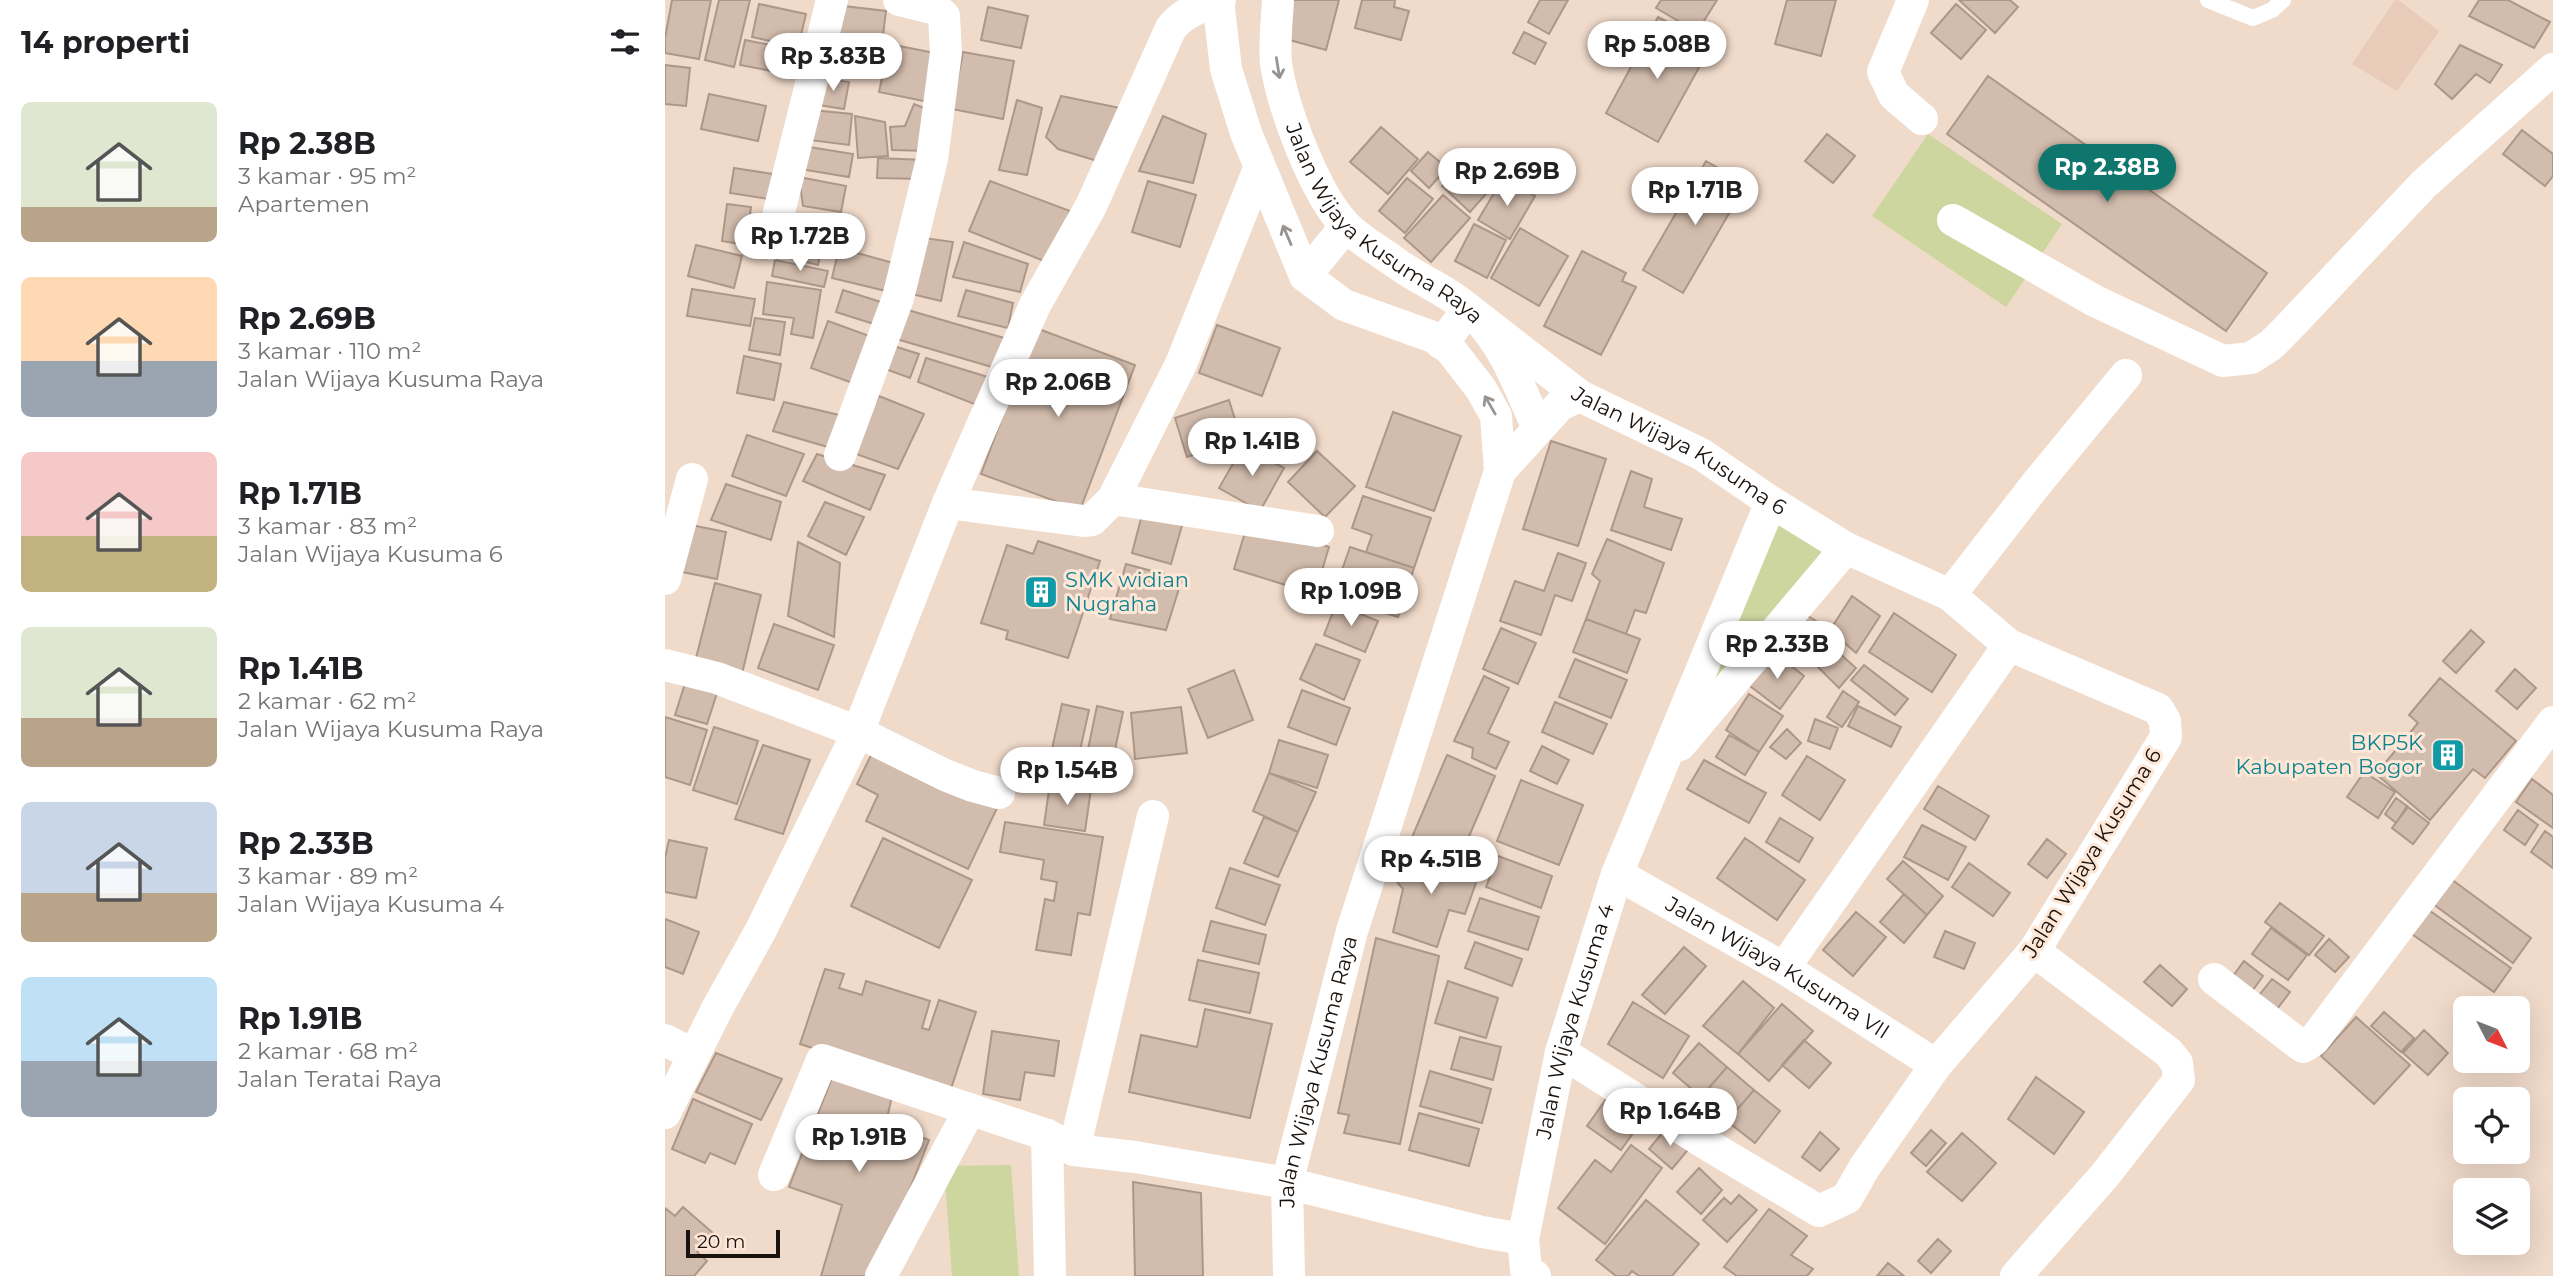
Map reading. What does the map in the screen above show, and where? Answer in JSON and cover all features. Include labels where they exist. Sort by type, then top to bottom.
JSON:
[{"type":"street","points":[[771,244],[832,0]]},
{"type":"street","points":[[840,455],[898,298],[932,159],[946,52],[944,16],[936,9],[899,0]]},
{"type":"street","points":[[665,1113],[761,930],[858,732],[948,503],[1035,305],[1091,206],[1177,19],[1218,0],[1226,69],[1259,169],[1305,276],[1346,226]]},
{"type":"street","name":"Jalan Wijaya Kusuma Raya","points":[[1278,0],[1276,62],[1282,92],[1302,150],[1327,201],[1346,226],[1408,272],[1447,294],[1478,318],[1500,347],[1538,428]]},
{"type":"street","points":[[1913,0],[1882,72],[1894,95],[1922,119]]},
{"type":"street","points":[[1953,220],[2095,300],[2223,361],[2251,358],[2271,345],[2289,327],[2424,184],[2553,69]]},
{"type":"street","points":[[948,503],[1084,521],[1092,520],[1113,499],[1181,364],[1259,169]]},
{"type":"street","name":"Jalan Wijaya Kusuma Raya","points":[[1289,1276],[1287,1183],[1352,931],[1500,471],[1496,416],[1481,389],[1450,349],[1433,337],[1344,304],[1305,276]]},
{"type":"street","points":[[1442,344],[1468,310]]},
{"type":"street","name":"Jalan Wijaya Kusuma 6","points":[[1468,310],[1580,396],[1701,454],[1771,502],[1846,548],[1950,595],[2009,645],[2158,709],[2165,721],[2166,737],[2033,951],[1936,1065],[1864,1168],[1847,1198],[1819,1212],[1708,1146],[1561,1052]]},
{"type":"street","points":[[1950,595],[2126,375]]},
{"type":"street","name":"Jalan Wijaya Kusuma Raya","points":[[1500,471],[1560,405],[1580,396]]},
{"type":"street","points":[[665,579],[692,479]]},
{"type":"street","points":[[1113,499],[1318,531]]},
{"type":"street","name":"Jalan Wijaya Kusuma 4","points":[[1529,1274],[1523,1239],[1561,1052],[1617,874],[1771,502]]},
{"type":"street","name":"Jalan Wijaya Kusuma 4","points":[[1658,770],[1846,548]]},
{"type":"street","points":[[1784,968],[2009,645]]},
{"type":"street","points":[[665,665],[717,678],[858,732],[944,775],[999,793]]},
{"type":"street","points":[[2214,979],[2302,1046],[2314,1040],[2553,722]]},
{"type":"street","points":[[1050,1276],[1061,1143],[1153,816]]},
{"type":"street","name":"Jalan Wijaya Kusuma VII","points":[[1617,874],[1784,968],[1936,1065]]},
{"type":"street","points":[[2016,1276],[2105,1175],[2179,1080],[2178,1063],[2168,1052],[2033,951]]},
{"type":"street","points":[[665,1040],[694,1055]]},
{"type":"street","points":[[774,1175],[822,1060],[971,1109],[1061,1143],[1287,1183],[1482,1233],[1523,1239]]},
{"type":"street","points":[[881,1276],[971,1109]]},
{"type":"lane","points":[[2208,0],[2253,18],[2272,10],[2283,0]]},
{"type":"shaded area","points":[[2395,0],[2439,31],[2397,91],[2352,64]]},
{"type":"green space","points":[[1928,134],[2062,224],[2006,307],[1872,216]]},
{"type":"green space","points":[[1771,502],[1846,548],[1658,770]]},
{"type":"green space","points":[[1011,1165],[1019,1276],[952,1276],[944,1166]]},
{"type":"building","points":[[672,0],[711,0],[699,59],[665,53]]},
{"type":"building","points":[[719,0],[750,0],[734,67],[705,60]]},
{"type":"building","points":[[1292,0],[1339,0],[1326,50],[1282,38]]},
{"type":"building","points":[[1362,0],[1395,0],[1394,7],[1409,11],[1401,40],[1355,28]]},
{"type":"building","points":[[1540,0],[1568,0],[1549,34],[1528,22]]},
{"type":"building","points":[[1661,0],[1717,0],[1697,32],[1656,8]]},
{"type":"building","points":[[1787,0],[1836,0],[1821,56],[1775,44]]},
{"type":"building","points":[[1959,0],[2010,0],[2018,7],[1995,33]]},
{"type":"building","points":[[2479,0],[2508,0],[2550,22],[2534,48],[2469,16]]},
{"type":"building","points":[[759,4],[806,14],[798,47],[752,37]]},
{"type":"building","points":[[1956,4],[1986,30],[1961,59],[1931,33]]},
{"type":"building","points":[[835,5],[886,11],[878,75],[827,69]]},
{"type":"building","points":[[988,7],[1028,16],[1021,48],[981,40]]},
{"type":"building","points":[[1658,17],[1686,32],[1682,39],[1707,53],[1658,142],[1606,113]]},
{"type":"building","points":[[1524,32],[1546,43],[1535,64],[1513,53]]},
{"type":"building","points":[[745,40],[776,46],[772,71],[740,65]]},
{"type":"building","points":[[889,44],[940,54],[929,102],[879,92]]},
{"type":"building","points":[[2460,45],[2502,65],[2490,83],[2476,74],[2452,99],[2435,84]]},
{"type":"building","points":[[963,52],[1014,61],[1003,119],[952,109]]},
{"type":"building","points":[[665,65],[690,68],[686,106],[665,104]]},
{"type":"building","points":[[1988,76],[2267,273],[2226,331],[1947,134]]},
{"type":"building","points":[[822,78],[849,82],[844,109],[818,105]]},
{"type":"building","points":[[709,94],[766,106],[758,141],[701,129]]},
{"type":"building","points":[[1061,96],[1120,108],[1104,163],[1058,149],[1046,137]]},
{"type":"building","points":[[1017,100],[1042,108],[1027,175],[999,170]]},
{"type":"building","points":[[914,104],[929,110],[929,151],[892,150],[890,127],[905,126]]},
{"type":"building","points":[[812,110],[852,114],[849,145],[809,140]]},
{"type":"building","points":[[855,116],[885,122],[888,156],[858,158]]},
{"type":"building","points":[[1163,116],[1206,134],[1193,183],[1139,171]]},
{"type":"building","points":[[1381,127],[1418,159],[1388,194],[1350,162]]},
{"type":"building","points":[[2522,130],[2553,154],[2553,176],[2545,186],[2503,154]]},
{"type":"building","points":[[1827,134],[1855,156],[1833,183],[1805,161]]},
{"type":"building","points":[[803,146],[853,154],[849,177],[800,169]]},
{"type":"building","points":[[1428,152],[1447,168],[1429,188],[1411,171]]},
{"type":"building","points":[[878,158],[924,160],[923,179],[877,178]]},
{"type":"building","points":[[1467,158],[1482,171],[1479,175],[1492,187],[1470,212],[1442,186]]},
{"type":"building","points":[[1706,161],[1746,184],[1683,293],[1643,270]]},
{"type":"building","points":[[734,168],[773,174],[769,199],[730,193]]},
{"type":"building","points":[[799,177],[846,186],[841,212],[803,206]]},
{"type":"building","points":[[1407,178],[1433,199],[1405,233],[1379,211]]},
{"type":"building","points":[[1503,178],[1535,196],[1510,239],[1478,220]]},
{"type":"building","points":[[990,181],[1070,211],[1049,263],[969,231]]},
{"type":"building","points":[[1148,181],[1196,195],[1180,247],[1132,232]]},
{"type":"building","points":[[1443,195],[1470,218],[1431,262],[1404,238]]},
{"type":"building","points":[[727,204],[751,207],[746,245],[722,241]]},
{"type":"building","points":[[1474,224],[1506,240],[1487,278],[1455,261]]},
{"type":"building","points":[[1520,228],[1568,256],[1539,306],[1491,278]]},
{"type":"building","points":[[784,231],[823,241],[818,265],[778,255]]},
{"type":"building","points":[[917,237],[953,242],[941,301],[903,292]]},
{"type":"building","points":[[964,242],[1028,264],[1020,292],[953,277]]},
{"type":"building","points":[[696,245],[742,256],[734,288],[688,276]]},
{"type":"building","points":[[839,248],[897,264],[890,292],[832,278]]},
{"type":"building","points":[[1582,251],[1626,273],[1622,281],[1636,287],[1601,355],[1544,326]]},
{"type":"building","points":[[775,260],[828,271],[824,287],[772,276]]},
{"type":"building","points":[[767,282],[821,290],[813,338],[791,334],[794,318],[763,314]]},
{"type":"building","points":[[692,289],[755,299],[750,326],[687,316]]},
{"type":"building","points":[[843,290],[884,303],[877,325],[836,312]]},
{"type":"building","points":[[966,290],[1013,303],[1008,328],[958,316]]},
{"type":"building","points":[[901,308],[1011,340],[1002,370],[893,338]]},
{"type":"building","points":[[755,318],[785,322],[780,355],[749,350]]},
{"type":"building","points":[[828,321],[875,338],[858,385],[811,368]]},
{"type":"building","points":[[1217,325],[1280,348],[1262,396],[1199,373]]},
{"type":"building","points":[[1036,328],[1135,365],[1080,510],[981,474]]},
{"type":"building","points":[[884,343],[919,354],[910,378],[877,366]]},
{"type":"building","points":[[744,356],[781,364],[774,400],[737,393]]},
{"type":"building","points":[[926,358],[991,378],[982,407],[918,382]]},
{"type":"building","points":[[879,396],[924,414],[898,469],[848,451]]},
{"type":"building","points":[[1229,400],[1241,439],[1187,457],[1175,418]]},
{"type":"building","points":[[784,402],[852,418],[838,450],[773,431]]},
{"type":"building","points":[[1393,412],[1461,436],[1434,511],[1366,487]]},
{"type":"building","points":[[747,435],[804,454],[786,496],[732,476]]},
{"type":"building","points":[[1551,441],[1606,459],[1578,546],[1523,529]]},
{"type":"building","points":[[1243,446],[1284,468],[1260,511],[1219,488]]},
{"type":"building","points":[[1317,451],[1355,486],[1325,517],[1288,482]]},
{"type":"building","points":[[817,454],[885,475],[870,510],[803,481]]},
{"type":"building","points":[[1631,471],[1652,479],[1644,507],[1682,519],[1671,550],[1611,530]]},
{"type":"building","points":[[726,484],[781,502],[771,540],[711,520]]},
{"type":"building","points":[[1363,496],[1431,518],[1414,568],[1366,552],[1372,535],[1352,528]]},
{"type":"building","points":[[825,502],[864,517],[846,555],[808,536]]},
{"type":"building","points":[[1143,511],[1183,522],[1171,564],[1132,553]]},
{"type":"building","points":[[1248,522],[1329,547],[1315,594],[1234,569]]},
{"type":"building","points":[[681,523],[726,532],[717,579],[672,570]]},
{"type":"building","points":[[1607,539],[1664,563],[1646,613],[1635,610],[1626,634],[1586,619],[1600,581],[1592,574]]},
{"type":"building","name":"SMK widian Nugraha","points":[[1038,541],[1100,561],[1068,658],[1006,639],[1008,631],[981,623],[1007,545],[1033,554]]},
{"type":"building","points":[[798,542],[840,563],[834,637],[788,616]]},
{"type":"building","points":[[1350,547],[1414,568],[1398,617],[1333,596]]},
{"type":"building","points":[[1558,553],[1586,563],[1572,601],[1555,595],[1541,635],[1500,621],[1515,581],[1544,591]]},
{"type":"building","points":[[1126,564],[1182,579],[1166,630],[1110,619]]},
{"type":"building","points":[[715,583],[761,595],[741,678],[694,666]]},
{"type":"building","points":[[1852,596],[1880,616],[1856,653],[1830,630]]},
{"type":"building","points":[[1336,604],[1378,621],[1365,652],[1324,635]]},
{"type":"building","points":[[1802,612],[1830,630],[1810,661],[1782,643]]},
{"type":"building","points":[[1894,613],[1956,655],[1932,692],[1869,652]]},
{"type":"building","points":[[1586,619],[1640,639],[1627,673],[1573,652]]},
{"type":"building","points":[[774,624],[834,645],[818,690],[758,668]]},
{"type":"building","points":[[1501,628],[1536,643],[1518,684],[1483,669]]},
{"type":"building","points":[[2471,630],[2484,642],[2456,673],[2443,661]]},
{"type":"building","points":[[1316,644],[1360,660],[1344,700],[1300,679]]},
{"type":"building","points":[[1830,645],[1856,668],[1839,688],[1817,666]]},
{"type":"building","points":[[1775,653],[1804,676],[1780,709],[1750,686]]},
{"type":"building","points":[[1575,659],[1627,680],[1611,718],[1559,697]]},
{"type":"building","points":[[1864,665],[1908,699],[1895,715],[1851,680]]},
{"type":"building","points":[[2515,669],[2536,688],[2517,709],[2496,691]]},
{"type":"building","points":[[1234,670],[1253,720],[1208,738],[1188,689]]},
{"type":"building","points":[[1484,676],[1509,688],[1488,733],[1509,742],[1496,769],[1472,758],[1473,748],[1454,741]]},
{"type":"building","points":[[687,677],[719,687],[707,724],[675,715]]},
{"type":"building","name":"BKP5K Kabupaten Bogor","points":[[2440,678],[2516,741],[2485,778],[2473,769],[2430,820],[2376,774],[2418,723],[2409,715]]},
{"type":"building","points":[[1302,690],[1350,708],[1336,745],[1288,727]]},
{"type":"building","points":[[1843,691],[1859,702],[1842,727],[1827,717]]},
{"type":"building","points":[[1749,694],[1783,716],[1759,752],[1726,730]]},
{"type":"building","points":[[1555,702],[1607,724],[1593,754],[1542,732]]},
{"type":"building","points":[[1062,704],[1089,710],[1075,773],[1048,767]]},
{"type":"building","points":[[1097,706],[1123,712],[1113,759],[1087,754]]},
{"type":"building","points":[[1858,706],[1901,727],[1891,747],[1848,726]]},
{"type":"building","points":[[1181,707],[1187,753],[1135,759],[1131,713]]},
{"type":"building","points":[[665,717],[707,730],[690,785],[665,777]]},
{"type":"building","points":[[1815,719],[1838,728],[1830,749],[1808,741]]},
{"type":"building","points":[[714,727],[758,741],[737,804],[693,790]]},
{"type":"building","points":[[1787,729],[1801,743],[1786,759],[1770,747]]},
{"type":"building","points":[[1729,735],[1759,752],[1745,775],[1716,757]]},
{"type":"building","points":[[1279,740],[1328,755],[1317,788],[1269,773]]},
{"type":"building","points":[[763,745],[810,760],[783,834],[735,819]]},
{"type":"building","points":[[1542,746],[1569,760],[1557,784],[1530,771]]},
{"type":"building","points":[[874,749],[998,806],[968,869],[866,821],[878,795],[857,784]]},
{"type":"building","points":[[1447,755],[1495,776],[1458,862],[1410,842]]},
{"type":"building","points":[[1807,756],[1845,780],[1820,820],[1782,795]]},
{"type":"building","points":[[1704,760],[1766,793],[1749,823],[1687,789]]},
{"type":"building","points":[[2364,772],[2395,792],[2378,818],[2347,797]]},
{"type":"building","points":[[1269,773],[1316,792],[1298,832],[1253,811]]},
{"type":"building","points":[[2532,779],[2553,795],[2553,828],[2516,802]]},
{"type":"building","points":[[1521,780],[1583,805],[1559,865],[1497,841]]},
{"type":"building","points":[[1050,783],[1091,789],[1085,831],[1044,825]]},
{"type":"building","points":[[1938,786],[1989,816],[1975,840],[1924,809]]},
{"type":"building","points":[[2396,798],[2407,806],[2396,823],[2385,814]]},
{"type":"building","points":[[2408,807],[2429,823],[2413,844],[2392,828]]},
{"type":"building","points":[[2518,810],[2538,825],[2525,845],[2504,830]]},
{"type":"building","points":[[1264,817],[1298,832],[1278,877],[1244,863]]},
{"type":"building","points":[[1780,818],[1813,838],[1799,862],[1766,842]]},
{"type":"building","points":[[1005,822],[1103,837],[1090,915],[1078,913],[1071,955],[1036,950],[1045,899],[1054,901],[1057,882],[1041,879],[1044,860],[1000,852]]},
{"type":"building","points":[[1922,825],[1966,847],[1948,880],[1904,857]]},
{"type":"building","points":[[2545,831],[2553,837],[2553,868],[2531,852]]},
{"type":"building","points":[[883,838],[972,880],[939,948],[851,906]]},
{"type":"building","points":[[1745,838],[1805,880],[1777,920],[1717,878]]},
{"type":"building","points":[[2047,839],[2066,854],[2047,878],[2028,864]]},
{"type":"building","points":[[669,840],[707,848],[696,898],[665,892],[665,858]]},
{"type":"building","points":[[1409,848],[1479,874],[1465,914],[1449,910],[1437,947],[1393,932],[1403,889],[1397,882]]},
{"type":"building","points":[[1498,856],[1552,876],[1541,908],[1486,887]]},
{"type":"building","points":[[1903,861],[1943,896],[1927,915],[1887,879]]},
{"type":"building","points":[[1969,863],[2010,893],[1993,916],[1952,887]]},
{"type":"building","points":[[1230,868],[1280,885],[1265,925],[1216,908]]},
{"type":"building","points":[[2447,876],[2531,938],[2513,963],[2429,901]]},
{"type":"building","points":[[1904,894],[1927,915],[1904,943],[1880,922]]},
{"type":"building","points":[[1480,898],[1539,917],[1528,950],[1468,931]]},
{"type":"building","points":[[2280,903],[2324,936],[2309,955],[2265,922]]},
{"type":"building","points":[[2426,908],[2511,968],[2494,992],[2409,932]]},
{"type":"building","points":[[1856,912],[1886,937],[1853,976],[1823,950]]},
{"type":"building","points":[[665,919],[699,932],[683,974],[665,967]]},
{"type":"building","points":[[1211,921],[1266,935],[1259,964],[1203,951]]},
{"type":"building","points":[[2271,928],[2307,955],[2288,980],[2252,954]]},
{"type":"building","points":[[1945,931],[1975,943],[1964,969],[1934,957]]},
{"type":"building","points":[[1376,938],[1439,956],[1400,1144],[1344,1133],[1349,1115],[1338,1113]]},
{"type":"building","points":[[2329,939],[2349,957],[2335,972],[2315,955]]},
{"type":"building","points":[[1475,942],[1522,959],[1512,986],[1465,968]]},
{"type":"building","points":[[1684,947],[1706,966],[1665,1014],[1642,995]]},
{"type":"building","points":[[1198,960],[1259,973],[1250,1013],[1189,1000]]},
{"type":"building","points":[[2244,961],[2263,976],[2250,994],[2230,980]]},
{"type":"building","points":[[2160,965],[2187,989],[2172,1006],[2144,982]]},
{"type":"building","points":[[825,969],[844,974],[839,988],[862,995],[866,981],[930,1001],[922,1028],[929,1030],[939,1000],[976,1012],[950,1092],[800,1044]]},
{"type":"building","points":[[2272,979],[2290,992],[2274,1013],[2256,999]]},
{"type":"building","points":[[1448,981],[1498,998],[1486,1038],[1435,1023]]},
{"type":"building","points":[[1743,981],[1774,1008],[1738,1054],[1703,1026]]},
{"type":"building","points":[[1633,1002],[1689,1036],[1663,1078],[1608,1044]]},
{"type":"building","points":[[1782,1004],[1813,1031],[1769,1081],[1738,1054]]},
{"type":"building","points":[[1205,1009],[1272,1024],[1250,1118],[1129,1092],[1141,1035],[1197,1047]]},
{"type":"building","points":[[2384,1012],[2414,1038],[2401,1052],[2371,1026]]},
{"type":"building","points":[[2356,1017],[2410,1065],[2374,1104],[2321,1056]]},
{"type":"building","points":[[2424,1030],[2448,1053],[2428,1075],[2403,1053]]},
{"type":"building","points":[[992,1031],[1059,1041],[1054,1076],[1025,1072],[1020,1100],[983,1094]]},
{"type":"building","points":[[1460,1037],[1501,1047],[1493,1080],[1451,1069]]},
{"type":"building","points":[[1804,1040],[1831,1063],[1809,1088],[1782,1065]]},
{"type":"building","points":[[1699,1043],[1727,1067],[1701,1097],[1673,1073]]},
{"type":"building","points":[[716,1053],[782,1079],[761,1120],[696,1092]]},
{"type":"building","points":[[1727,1067],[1754,1090],[1721,1128],[1699,1109],[1707,1100],[1701,1097]]},
{"type":"building","points":[[1430,1071],[1491,1089],[1482,1123],[1420,1106]]},
{"type":"building","points":[[2036,1077],[2084,1112],[2054,1154],[2008,1119]]},
{"type":"building","points":[[832,1078],[892,1096],[886,1123],[929,1140],[876,1276],[821,1276],[842,1205],[789,1187]]},
{"type":"building","points":[[1754,1090],[1780,1111],[1755,1143],[1727,1121]]},
{"type":"building","points":[[1609,1095],[1643,1119],[1621,1150],[1587,1126]]},
{"type":"building","points":[[693,1099],[752,1124],[735,1164],[710,1153],[705,1163],[672,1149]]},
{"type":"building","points":[[1419,1113],[1479,1129],[1469,1166],[1409,1150]]},
{"type":"building","points":[[1668,1126],[1691,1146],[1672,1169],[1649,1149]]},
{"type":"building","points":[[1931,1130],[1946,1143],[1926,1166],[1911,1153]]},
{"type":"building","points":[[1820,1132],[1839,1149],[1820,1171],[1802,1157]]},
{"type":"building","points":[[1962,1133],[1996,1163],[1962,1201],[1927,1172]]},
{"type":"building","points":[[1631,1145],[1662,1168],[1605,1244],[1558,1208],[1595,1160],[1611,1172]]},
{"type":"building","points":[[1699,1168],[1722,1190],[1701,1214],[1677,1192]]},
{"type":"building","points":[[1133,1182],[1201,1193],[1203,1276],[1135,1276]]},
{"type":"building","points":[[1739,1195],[1757,1210],[1727,1242],[1703,1220],[1724,1198],[1731,1204]]},
{"type":"building","points":[[1646,1200],[1699,1244],[1672,1276],[1639,1276],[1632,1271],[1628,1276],[1616,1276],[1596,1260]]},
{"type":"building","points":[[683,1207],[713,1233],[697,1252],[707,1261],[694,1276],[665,1276],[665,1208],[675,1216]]},
{"type":"building","points":[[1769,1209],[1807,1236],[1791,1255],[1813,1269],[1807,1276],[1737,1276],[1724,1267]]},
{"type":"building","points":[[1938,1239],[1951,1251],[1931,1273],[1918,1261]]},
{"type":"building","points":[[1888,1263],[1904,1276],[1877,1276]]},
{"type":"place","name":"SMK widian Nugraha","points":[[1041,592]]},
{"type":"place","name":"BKP5K Kabupaten Bogor","points":[[2448,755]]}]
